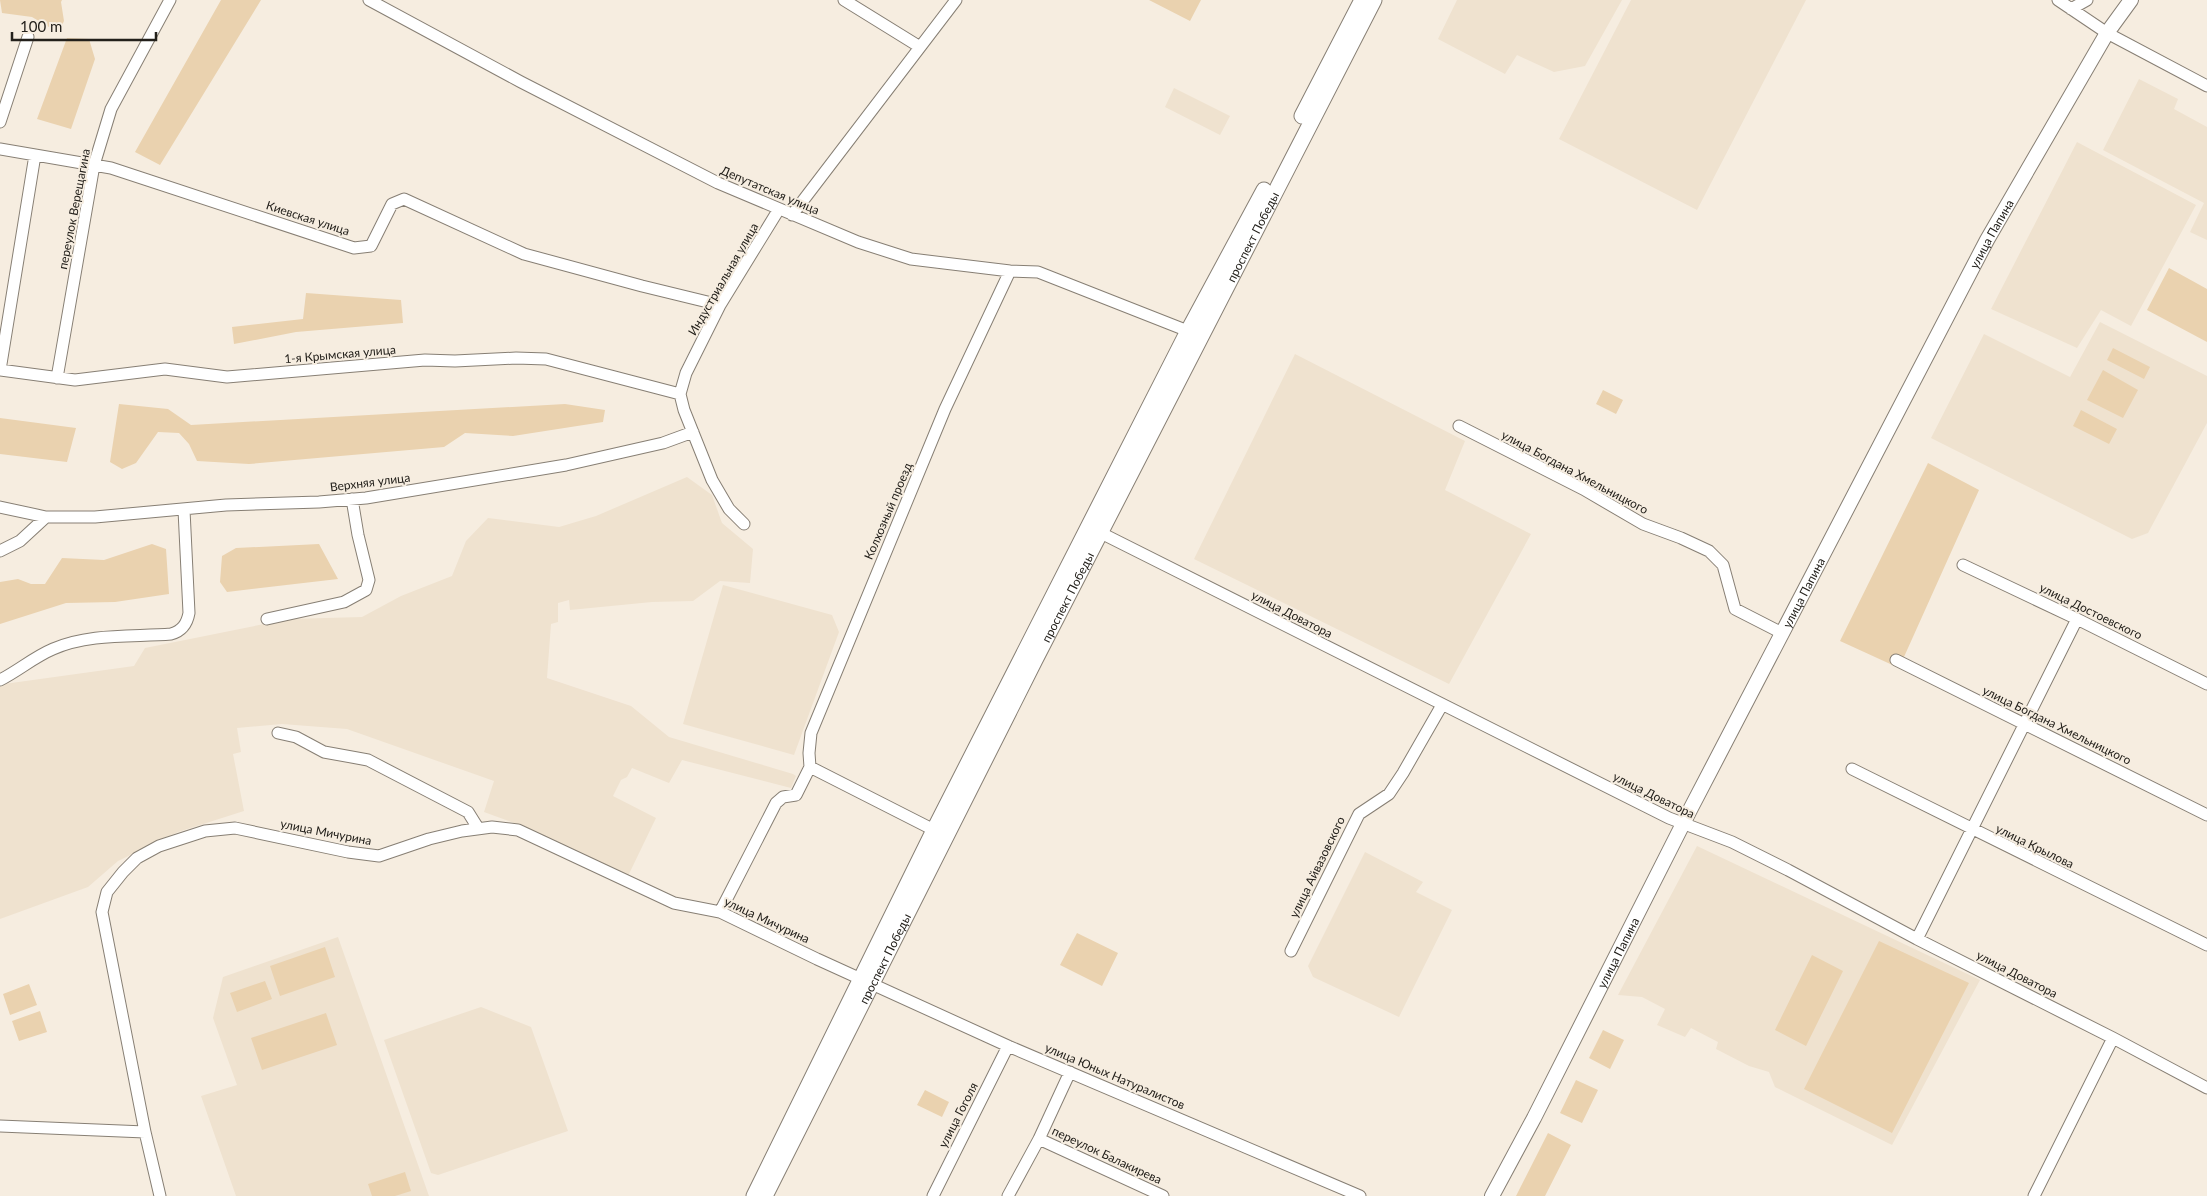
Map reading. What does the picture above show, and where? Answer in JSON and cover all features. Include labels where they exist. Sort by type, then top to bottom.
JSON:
[{"type":"main road","name":"проспект Победы","points":[[754,1196],[866,981],[1095,530],[1188,331],[1362,0]]},
{"type":"main road","name":"проспект Победы","points":[[765,1196],[866,981],[934,830],[1240,259],[1374,0]]},
{"type":"street","name":"переулок Верещагина","points":[[57,378],[94,165],[111,109],[170,0]]},
{"type":"street","name":"Депутатская улица","points":[[369,0],[521,82],[710,179],[858,242],[911,259],[1010,271],[1038,272],[1188,331]]},
{"type":"street","points":[[844,0],[920,47]]},
{"type":"street","points":[[792,214],[956,0]]},
{"type":"street","points":[[2058,0],[2107,33],[2207,86]]},
{"type":"street","points":[[2071,9],[2087,0]]},
{"type":"street","name":"улица Папина","points":[[1492,1196],[1682,825],[1987,240],[2107,33],[2131,0]]},
{"type":"street","points":[[0,122],[28,37]]},
{"type":"street","name":"Киевская улица","points":[[0,150],[119,170],[354,248],[371,246],[392,204],[404,199],[524,254],[720,305]]},
{"type":"street","points":[[0,370],[35,155]]},
{"type":"street","name":"Индустриальная улица","points":[[680,394],[686,373],[720,305],[780,209]]},
{"type":"street","name":"Колхозный проезд","points":[[720,912],[776,803],[783,797],[796,796],[810,767],[811,733],[945,409],[1010,271]]},
{"type":"street","name":"1-я Крымская улица","points":[[0,370],[75,380],[165,369],[226,377],[425,360],[546,359],[680,394]]},
{"type":"street","points":[[680,394],[692,432],[712,480],[729,509],[744,524]]},
{"type":"street","name":"улица Богдана Хмельницкого","points":[[1459,426],[1583,489],[1643,524],[1709,550],[1723,565],[1735,609],[1782,633]]},
{"type":"street","name":"Верхняя улица","points":[[0,507],[46,517],[95,517],[226,505],[352,499],[566,465],[663,443],[692,432]]},
{"type":"street","points":[[267,618],[344,602],[366,590],[369,580],[358,535],[352,499]]},
{"type":"street","points":[[0,680],[40,655],[66,644],[95,639],[171,634],[182,629],[187,623],[189,613],[184,510]]},
{"type":"street","points":[[0,551],[31,533],[46,517]]},
{"type":"street","name":"улица Доватора","points":[[1095,530],[1682,825],[1732,842],[2207,1088]]},
{"type":"street","name":"улица Достоевского","points":[[1963,565],[2077,618],[2207,684]]},
{"type":"street","points":[[1917,939],[2077,618]]},
{"type":"street","name":"улица Богдана Хмельницкого","points":[[1896,660],[2207,815]]},
{"type":"street","name":"улица Айвазовского","points":[[1291,951],[1359,814],[1389,794],[1442,705]]},
{"type":"street","points":[[278,733],[296,737],[324,752],[368,760],[468,812],[478,828]]},
{"type":"street","points":[[810,767],[934,830]]},
{"type":"street","name":"улица Крылова","points":[[1852,769],[2207,946]]},
{"type":"street","name":"улица Мичурина","points":[[160,1196],[145,1132],[102,918],[102,906],[107,892],[129,864],[158,846],[205,831],[224,828],[259,833],[371,856],[386,855],[428,839],[478,828],[492,827],[518,830],[674,903],[720,912],[866,981]]},
{"type":"street","name":"улица Юных Натуралистов","points":[[866,981],[1008,1046],[1360,1196]]},
{"type":"street","points":[[2034,1196],[2113,1038]]},
{"type":"street","name":"улица Гоголя","points":[[933,1196],[1008,1046]]},
{"type":"street","points":[[1008,1196],[1070,1072]]},
{"type":"street","points":[[0,1126],[145,1132]]},
{"type":"street","name":"переулок Балакирева","points":[[1038,1139],[1163,1196]]},
{"type":"shaded area","points":[[0,0],[62,0],[64,21],[60,29],[49,27],[32,17],[2,13]]},
{"type":"shaded area","points":[[221,0],[261,0],[160,165],[135,152]]},
{"type":"shaded area","points":[[1149,0],[1201,0],[1190,21]]},
{"type":"shaded area","points":[[1457,0],[1622,0],[1585,66],[1554,72],[1517,55],[1505,74],[1438,39]]},
{"type":"shaded area","points":[[1631,0],[1806,0],[1697,210],[1559,139]]},
{"type":"shaded area","points":[[67,38],[89,39],[95,59],[71,129],[37,119]]},
{"type":"shaded area","points":[[2139,79],[2178,99],[2174,109],[2207,127],[2207,240],[2190,232],[2204,203],[2103,150]]},
{"type":"shaded area","points":[[1174,88],[1230,116],[1220,135],[1165,107]]},
{"type":"shaded area","points":[[2077,142],[2196,205],[2131,326],[2101,310],[2077,348],[1991,309]]},
{"type":"shaded area","points":[[2169,268],[2207,289],[2207,342],[2147,310]]},
{"type":"shaded area","points":[[306,293],[401,300],[403,323],[296,332],[234,344],[232,327],[303,319]]},
{"type":"shaded area","points":[[2100,322],[2207,376],[2207,423],[2148,533],[2132,539],[1931,438],[1984,334],[2070,377]]},
{"type":"shaded area","points":[[2113,348],[2150,367],[2144,379],[2107,360]]},
{"type":"shaded area","points":[[1295,354],[1465,441],[1445,490],[1531,534],[1449,684],[1194,559]]},
{"type":"shaded area","points":[[2103,370],[2138,390],[2123,418],[2087,400]]},
{"type":"shaded area","points":[[1603,390],[1623,400],[1616,414],[1596,404]]},
{"type":"shaded area","points":[[119,404],[168,409],[191,425],[565,404],[605,410],[603,422],[513,436],[465,433],[444,447],[249,464],[197,461],[189,444],[179,433],[158,432],[136,463],[122,469],[110,462]]},
{"type":"shaded area","points":[[2081,410],[2117,429],[2109,444],[2073,426]]},
{"type":"shaded area","points":[[0,418],[76,428],[67,462],[0,454]]},
{"type":"shaded area","points":[[1928,463],[1979,490],[1899,668],[1840,641]]},
{"type":"shaded area","points":[[687,477],[712,495],[722,523],[753,549],[750,583],[720,581],[693,601],[652,602],[570,610],[569,600],[558,603],[558,622],[551,624],[547,678],[631,706],[669,737],[793,774],[796,776],[791,788],[682,760],[669,783],[632,768],[627,777],[621,780],[613,796],[656,818],[628,876],[520,825],[484,812],[494,781],[347,729],[282,724],[237,728],[241,752],[233,754],[244,811],[178,832],[118,861],[88,887],[0,919],[0,687],[4,684],[134,666],[145,648],[289,619],[362,617],[401,596],[452,576],[466,541],[488,518],[559,527],[596,516]]},
{"type":"shaded area","points":[[152,544],[166,549],[169,594],[115,602],[66,603],[0,624],[0,582],[18,579],[31,584],[45,584],[62,558],[104,560]]},
{"type":"shaded area","points":[[319,544],[338,579],[227,592],[220,582],[222,556],[236,548]]},
{"type":"shaded area","points":[[723,585],[832,615],[839,632],[794,755],[683,724]]},
{"type":"shaded area","points":[[1697,846],[1980,980],[1892,1145],[1775,1087],[1769,1072],[1749,1066],[1716,1049],[1718,1042],[1691,1028],[1685,1037],[1657,1025],[1665,1009],[1642,997],[1618,995]]},
{"type":"shaded area","points":[[1365,852],[1423,882],[1416,892],[1452,910],[1399,1017],[1313,977],[1308,966]]},
{"type":"shaded area","points":[[1077,933],[1118,953],[1102,986],[1060,965]]},
{"type":"shaded area","points":[[338,937],[429,1196],[236,1196],[201,1096],[237,1085],[213,1018],[223,977]]},
{"type":"shaded area","points":[[1879,941],[1969,983],[1892,1133],[1804,1089]]},
{"type":"shaded area","points":[[325,947],[335,977],[280,996],[270,966]]},
{"type":"shaded area","points":[[1812,955],[1843,971],[1806,1046],[1775,1030]]},
{"type":"shaded area","points":[[265,981],[272,999],[237,1012],[230,993]]},
{"type":"shaded area","points":[[29,984],[37,1005],[10,1015],[3,994]]},
{"type":"shaded area","points":[[481,1007],[531,1027],[568,1131],[438,1175],[431,1173],[384,1040]]},
{"type":"shaded area","points":[[40,1011],[47,1032],[19,1041],[12,1021]]},
{"type":"shaded area","points":[[326,1013],[337,1045],[262,1070],[251,1038]]},
{"type":"shaded area","points":[[1603,1030],[1624,1040],[1610,1069],[1589,1058]]},
{"type":"shaded area","points":[[1576,1080],[1598,1090],[1582,1123],[1560,1113]]},
{"type":"shaded area","points":[[925,1090],[949,1102],[942,1117],[917,1105]]},
{"type":"shaded area","points":[[1548,1133],[1571,1145],[1545,1196],[1516,1196]]},
{"type":"shaded area","points":[[405,1172],[411,1191],[395,1196],[372,1196],[368,1184]]}]
